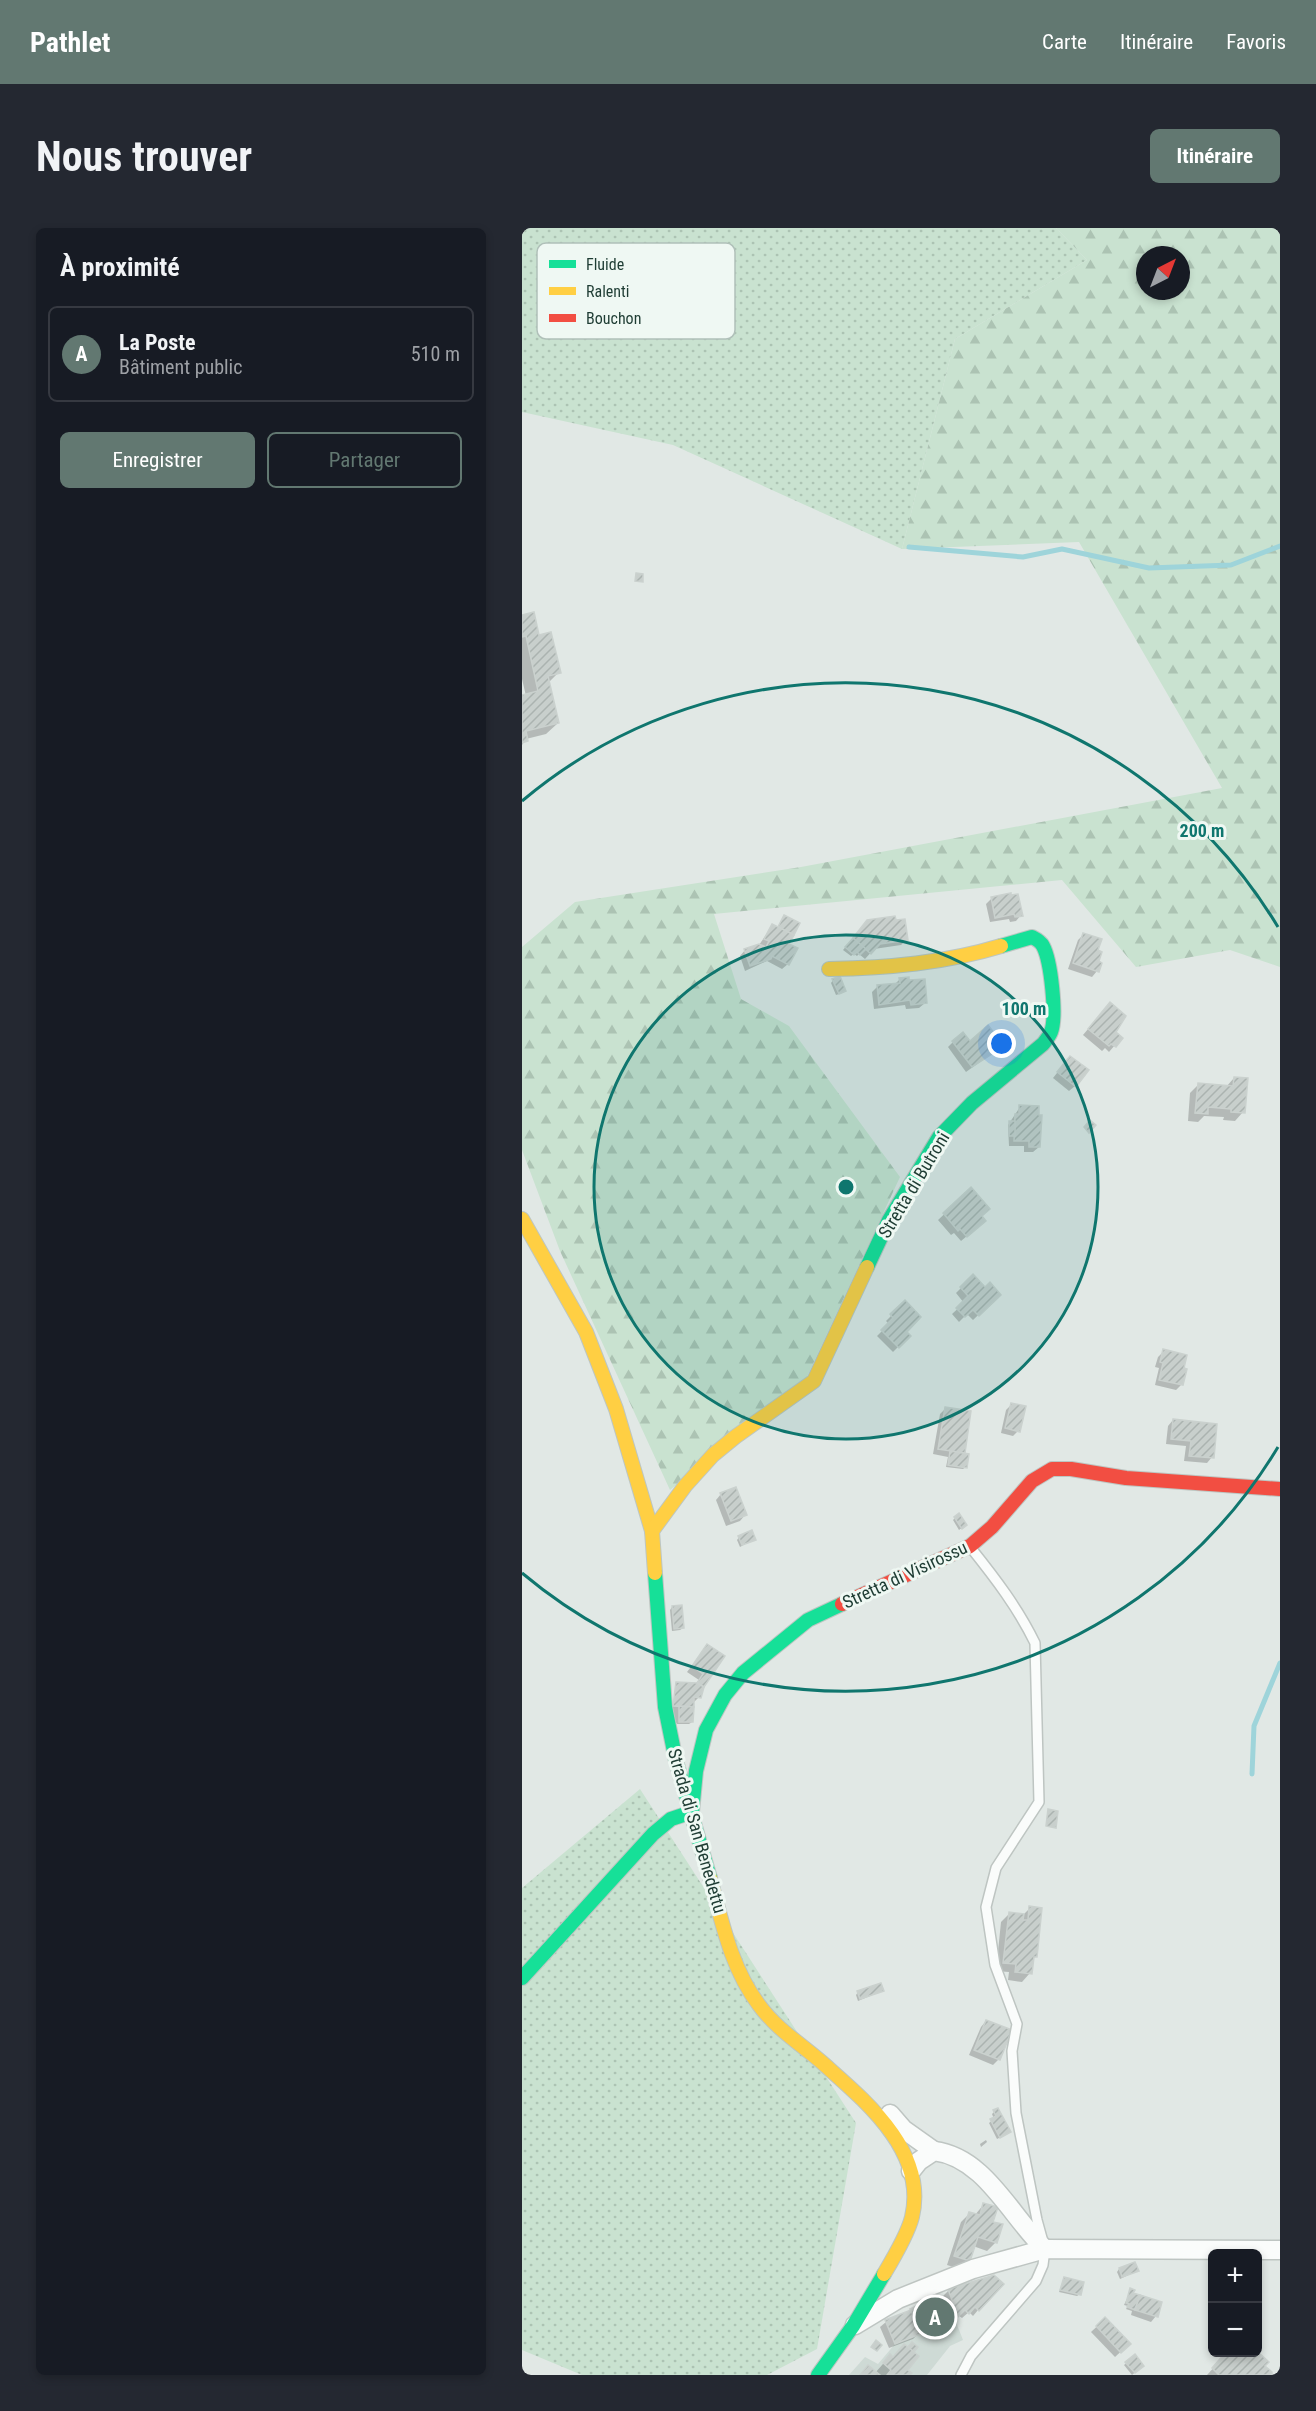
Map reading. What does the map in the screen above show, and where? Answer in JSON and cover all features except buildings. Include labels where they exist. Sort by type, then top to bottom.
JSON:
[{"type":"street","name":"Stretta di Butroni","points":[[652,1532],[690,1479],[724,1446],[798,1395],[814,1381],[889,1220],[939,1137],[972,1103],[1043,1044],[1050,1035],[1052,1015],[1044,947],[1032,937],[963,958],[874,969],[829,969]]},
{"type":"street","name":"Strada di San Benedettu","points":[[522,1219],[586,1332],[616,1408],[652,1532],[665,1707],[676,1761],[734,1964],[759,2006],[792,2040],[826,2066],[887,2125],[911,2171],[914,2197],[912,2218],[887,2269],[853,2326],[818,2375]]},
{"type":"street","name":"Stretta di Visirossu","points":[[692,1812],[696,1771],[706,1730],[725,1695],[743,1672],[808,1620],[970,1546],[992,1527],[1032,1481],[1052,1469],[1071,1469],[1126,1478],[1280,1489]]},
{"type":"street","points":[[522,1978],[653,1834],[671,1819],[692,1812]]},
{"type":"street","points":[[867,2105],[884,2108],[903,2129],[934,2151],[948,2153],[983,2177],[1031,2235],[1046,2249]]},
{"type":"street","points":[[911,2171],[934,2151]]},
{"type":"street","points":[[853,2326],[898,2299],[919,2290],[973,2269],[1046,2249],[1280,2250]]},
{"type":"lane","points":[[961,2375],[971,2356],[1036,2281],[1043,2265],[1046,2249],[1037,2220],[1017,2113],[1012,2051],[1017,2024],[994,1965],[986,1907],[996,1868],[1039,1802],[1035,1643],[1024,1620],[970,1546]]},
{"type":"shaded area","points":[[954,2317],[963,2340],[950,2346],[927,2375],[849,2375],[865,2357],[878,2364],[895,2344],[920,2334],[918,2329],[944,2318]]},
{"type":"green space","points":[[522,228],[1056,228],[1087,260],[955,339],[902,549],[673,445],[522,412]]},
{"type":"green space","points":[[1056,228],[1280,228],[1280,967],[1230,950],[1136,967],[1062,880],[714,914],[741,999],[789,1026],[900,1177],[806,1379],[670,1490],[560,1251],[522,1150],[522,947],[575,902],[801,867],[1222,788],[1079,542],[902,549],[955,339],[1087,260]]},
{"type":"green space","points":[[640,1789],[856,2123],[817,2349],[767,2375],[582,2375],[522,2350],[522,1888]]},
{"type":"waterway","points":[[909,547],[1023,557],[1062,549],[1149,568],[1231,565],[1280,546]]},
{"type":"waterway","points":[[1252,1774],[1254,1726],[1280,1663]]},
{"type":"traffic: fast","points":[[867,1267],[889,1220],[939,1137],[972,1103],[1043,1044],[1051,1032],[1053,1024],[1052,989],[1043,946],[1032,937],[1001,946]]},
{"type":"traffic: fast","points":[[655,1573],[665,1707],[676,1761],[710,1878]]},
{"type":"traffic: fast","points":[[522,1978],[653,1834],[671,1819],[692,1812],[696,1771],[706,1730],[725,1695],[743,1673],[808,1620],[842,1604]]},
{"type":"traffic: fast","points":[[818,2375],[853,2326],[884,2274]]},
{"type":"traffic: slow","points":[[829,969],[916,964],[959,957],[1001,946]]},
{"type":"traffic: slow","points":[[522,1219],[586,1332],[616,1409],[652,1531],[655,1573]]},
{"type":"traffic: slow","points":[[652,1531],[685,1486],[713,1455],[814,1381],[867,1267]]},
{"type":"traffic: slow","points":[[710,1878],[734,1960],[749,1991],[766,2014],[782,2030],[860,2097],[891,2132],[903,2151],[911,2172],[914,2194],[912,2217],[904,2238],[884,2274]]},
{"type":"traffic: jam","points":[[842,1604],[970,1546],[992,1527],[1032,1481],[1052,1469],[1071,1469],[1126,1478],[1280,1489]]},
{"type":"place","name":"La Poste","points":[[935,2317]]}]
